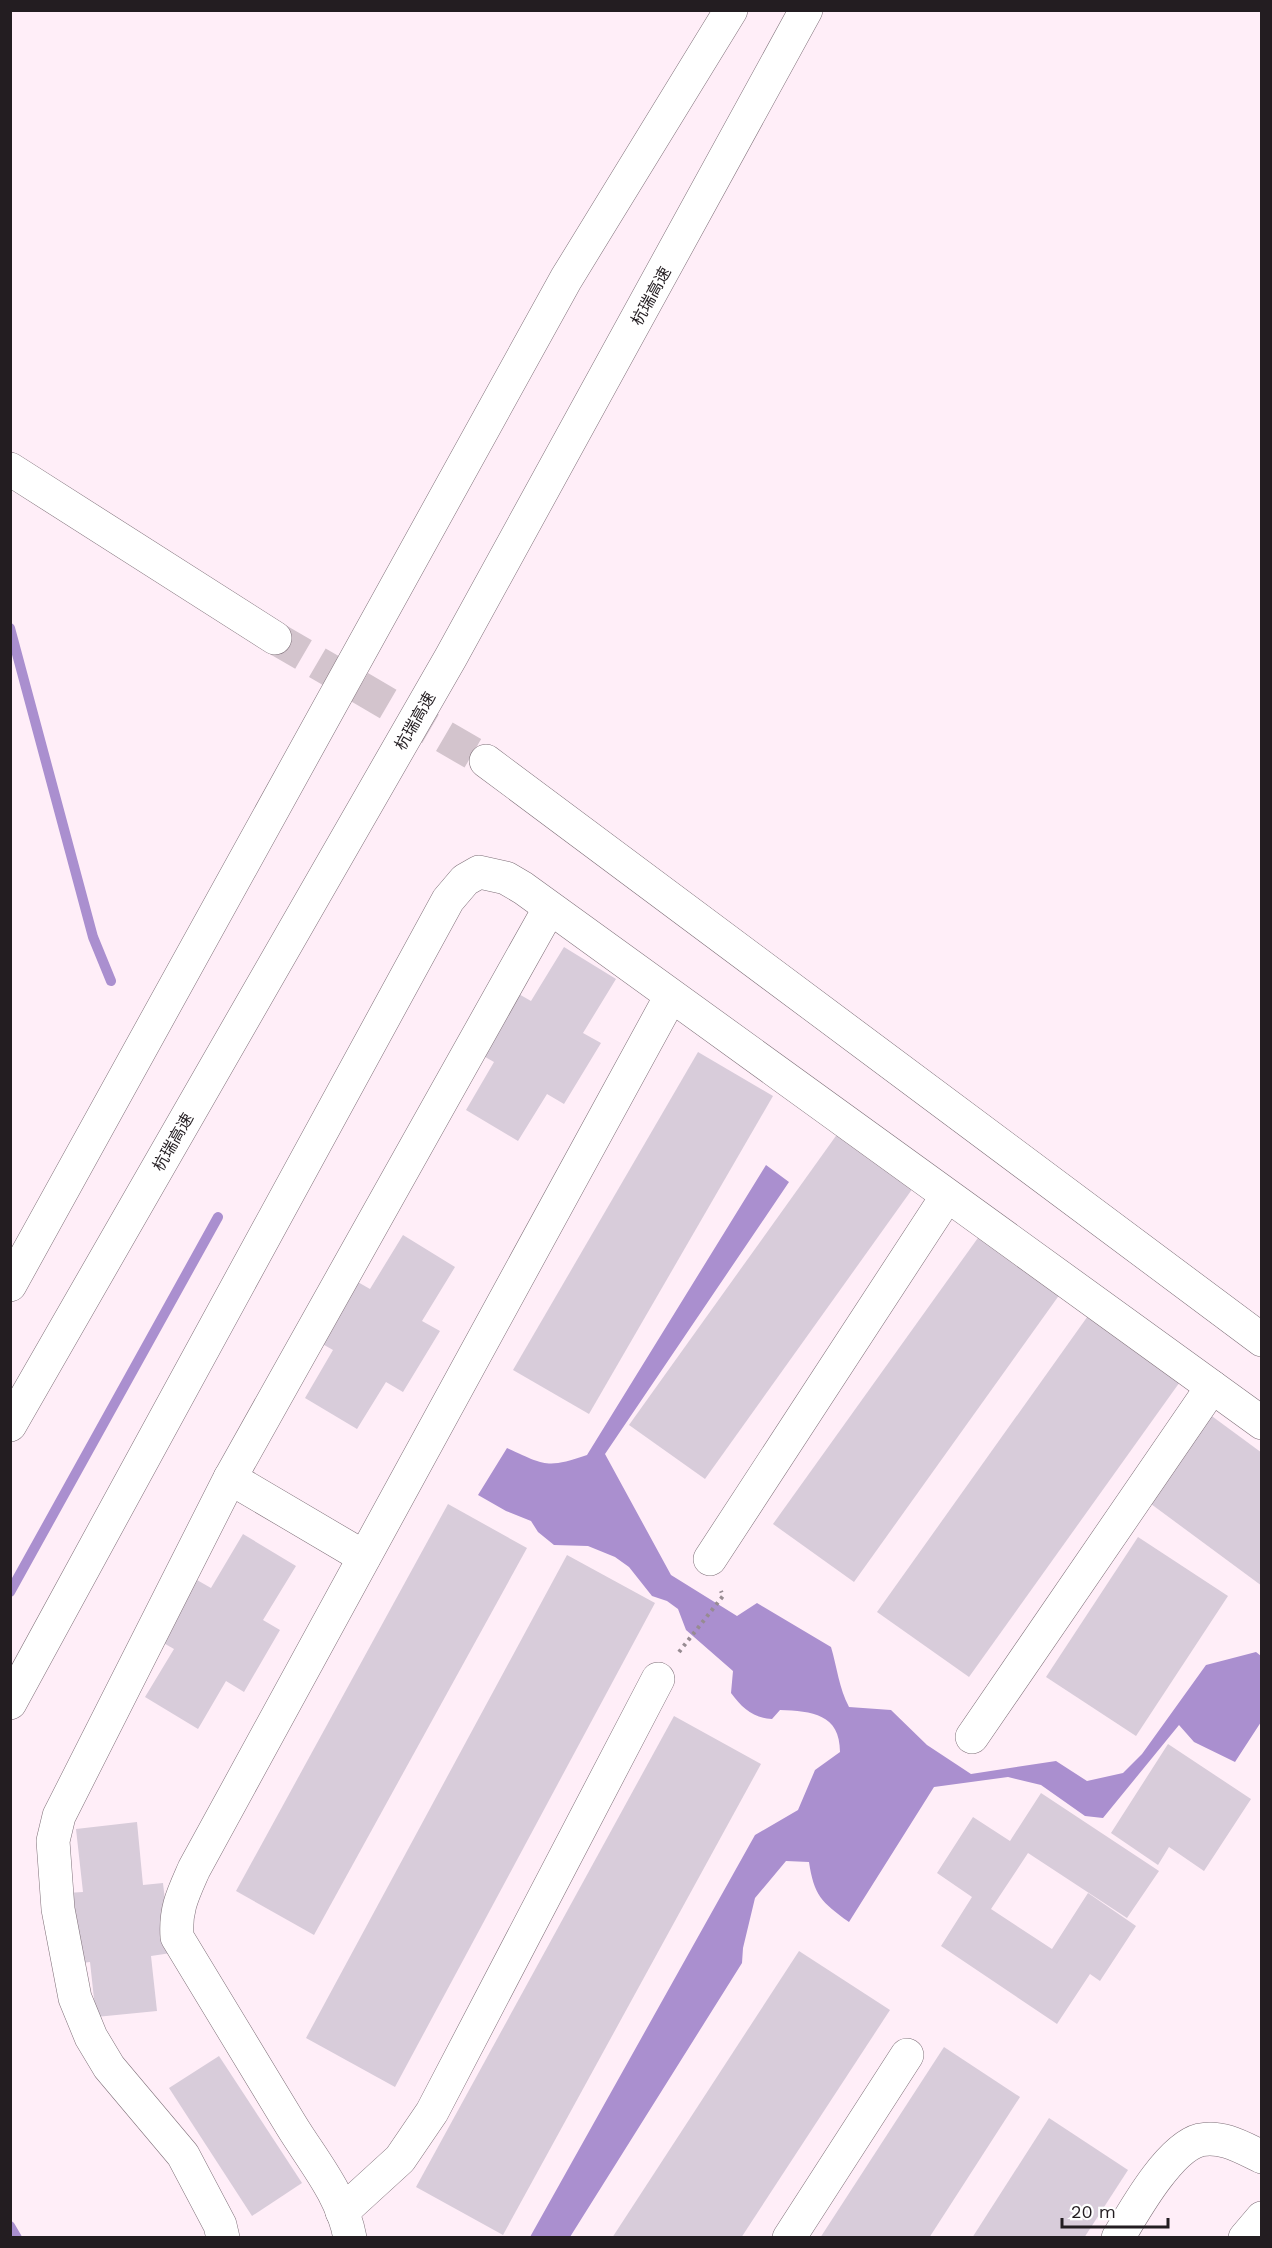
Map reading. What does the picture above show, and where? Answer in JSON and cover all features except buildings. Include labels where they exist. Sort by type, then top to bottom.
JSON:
[{"type":"main road","points":[[10,1285],[566,279],[731,10]]},
{"type":"main road","name":"杭瑞高速","points":[[10,1425],[451,657],[806,10]]},
{"type":"main road","points":[[10,469],[275,638]]},
{"type":"main road","points":[[486,761],[1262,1340]]},
{"type":"main road","points":[[10,1704],[448,900],[465,880],[479,872],[506,878],[523,888],[1262,1423]]},
{"type":"main road","points":[[223,2238],[220,2225],[183,2155],[109,2067],[90,2037],[75,1998],[58,1909],[53,1841],[59,1816],[230,1478],[549,909]]},
{"type":"main road","points":[[658,1679],[432,2112],[400,2159],[346,2225],[332,2188],[177,1937],[178,1904],[194,1869],[670,996]]},
{"type":"main road","points":[[710,1559],[947,1196]]},
{"type":"main road","points":[[972,1737],[1212,1387]]},
{"type":"main road","points":[[230,1478],[364,1557]]},
{"type":"main road","points":[[789,2238],[906,2055]]},
{"type":"main road","points":[[1118,2238],[1152,2184],[1176,2154],[1200,2140],[1231,2142],[1262,2157]]},
{"type":"main road","points":[[1245,2238],[1262,2218]]},
{"type":"path","points":[[687,1642],[723,1596]]},
{"type":"shaded area","points":[[766,1165],[789,1182],[605,1454],[671,1575],[737,1616],[757,1603],[831,1647],[840,1685],[849,1707],[891,1710],[927,1745],[971,1774],[1056,1761],[1087,1781],[1123,1773],[1142,1754],[1206,1665],[1256,1652],[1261,1656],[1261,1722],[1235,1762],[1194,1742],[1179,1725],[1103,1818],[1085,1816],[1041,1785],[1008,1777],[934,1787],[849,1922],[820,1897],[813,1882],[809,1862],[786,1861],[755,1898],[743,1948],[742,1963],[570,2237],[530,2237],[755,1835],[798,1810],[815,1770],[840,1752],[839,1739],[835,1730],[822,1717],[803,1712],[780,1710],[772,1719],[754,1714],[744,1708],[731,1693],[733,1671],[686,1630],[678,1609],[667,1601],[652,1596],[629,1567],[615,1557],[588,1546],[554,1545],[538,1532],[531,1521],[506,1511],[478,1495],[507,1448],[546,1463],[563,1462],[587,1455]]},
{"type":"waterway","points":[[10,628],[93,937],[111,981]]},
{"type":"waterway","points":[[10,1592],[218,1217]]},
{"type":"waterway","points":[[10,2226],[17,2238]]},
{"type":"tunnel","points":[[275,638],[486,761]]}]
